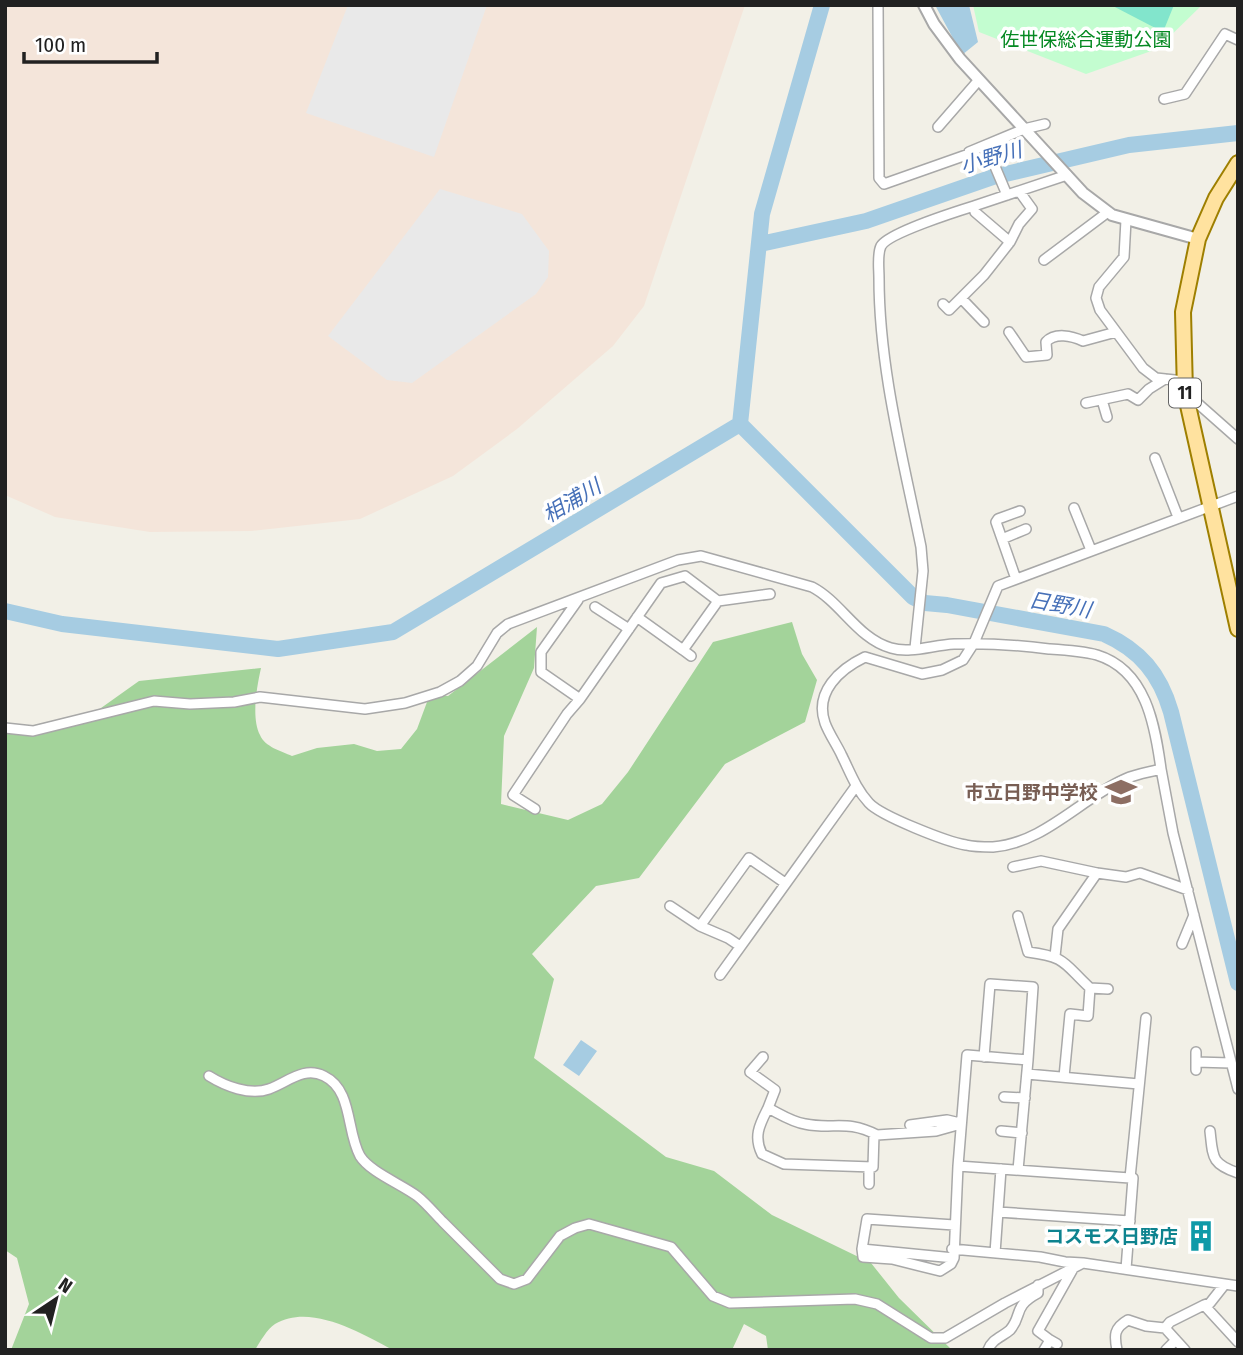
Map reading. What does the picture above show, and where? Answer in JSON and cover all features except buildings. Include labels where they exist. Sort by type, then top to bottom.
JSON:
[{"type":"main road","name":"11","points":[[1238,163],[1216,198],[1198,239],[1183,312],[1184,386],[1238,629]]},
{"type":"street","points":[[878,5],[879,178],[884,184],[1045,124]]},
{"type":"street","points":[[924,5],[947,42],[978,81],[1083,193],[1108,212],[1126,220],[1198,239]]},
{"type":"street","points":[[1164,99],[1185,94],[1225,34],[1238,40]]},
{"type":"street","points":[[938,127],[978,81]]},
{"type":"street","points":[[986,145],[1007,195]]},
{"type":"street","points":[[915,648],[923,571],[921,547],[886,374],[879,298],[881,246],[887,240],[929,221],[1065,173]]},
{"type":"street","points":[[943,304],[949,310],[984,275],[1010,242],[1032,209],[1019,191]]},
{"type":"street","points":[[974,206],[975,212],[1010,242]]},
{"type":"street","points":[[1044,260],[1108,212]]},
{"type":"street","points":[[1126,220],[1124,257],[1099,287],[1096,298],[1100,310],[1143,368],[1156,378],[1184,386],[1236,433]]},
{"type":"street","points":[[961,298],[985,322]]},
{"type":"street","points":[[1009,332],[1026,357],[1047,355],[1046,342],[1056,336],[1083,341],[1116,331]]},
{"type":"street","points":[[1086,403],[1128,394],[1138,400],[1165,379]]},
{"type":"street","points":[[1133,397],[1138,411]]},
{"type":"street","points":[[1102,400],[1107,417]]},
{"type":"street","points":[[1155,458],[1178,517]]},
{"type":"street","points":[[1161,769],[1126,779],[1040,832],[1017,843],[991,847],[965,845],[901,821],[870,804],[856,786],[824,722],[825,692],[836,676],[851,663],[865,657],[922,674],[942,670],[963,660],[998,586],[1238,496]]},
{"type":"street","points":[[1074,508],[1091,550]]},
{"type":"street","points":[[1016,579],[996,522],[1020,511]]},
{"type":"street","points":[[1002,539],[1026,529]]},
{"type":"street","points":[[5,728],[33,731],[153,701],[190,704],[234,702],[260,697],[365,709],[405,703],[440,692],[460,681],[477,666],[496,633],[508,624],[678,560],[701,556],[811,587],[822,593],[872,639],[887,647],[905,651],[975,639],[1098,655],[1117,665],[1131,678],[1150,709],[1173,833],[1238,1089]]},
{"type":"street","points":[[535,809],[513,795],[661,583],[685,576],[718,601],[769,594]]},
{"type":"street","points":[[580,598],[541,652],[541,672],[580,699]]},
{"type":"street","points":[[638,617],[687,653],[718,601]]},
{"type":"street","points":[[595,607],[629,629]]},
{"type":"street","points":[[720,975],[856,786]]},
{"type":"street","points":[[700,926],[750,858],[785,883]]},
{"type":"street","points":[[1013,867],[1041,861],[1126,877],[1140,873],[1188,890]]},
{"type":"street","points":[[1055,956],[1058,929],[1097,873]]},
{"type":"street","points":[[670,906],[700,926],[740,946]]},
{"type":"street","points":[[1182,944],[1194,915]]},
{"type":"street","points":[[1018,916],[1028,952],[1055,956],[1066,962],[1090,988],[1108,989]]},
{"type":"street","points":[[984,1057],[990,984],[1033,987],[1018,1170]]},
{"type":"street","points":[[1064,1077],[1070,1014],[1088,1016],[1090,988]]},
{"type":"street","points":[[1130,1178],[1146,1018]]},
{"type":"street","points":[[953,1254],[967,1055],[1028,1060]]},
{"type":"street","points":[[763,1057],[750,1072],[775,1090],[757,1135],[762,1154],[769,1159],[784,1164],[873,1167],[874,1133]]},
{"type":"street","points":[[1196,1061],[1231,1063]]},
{"type":"street","points":[[209,1076],[223,1084],[243,1089],[267,1090],[291,1077],[314,1071],[327,1077],[335,1084],[343,1098],[359,1154],[366,1163],[417,1196],[500,1279],[514,1284],[527,1279],[560,1236],[589,1224],[671,1247],[713,1296],[730,1303],[855,1299],[877,1304],[931,1338],[945,1338],[1078,1265]]},
{"type":"street","points":[[1027,1074],[1139,1084]]},
{"type":"street","points":[[1004,1097],[1025,1098]]},
{"type":"street","points":[[768,1108],[807,1125],[852,1125],[874,1133],[924,1133],[961,1124]]},
{"type":"street","points":[[910,1125],[947,1120],[961,1124]]},
{"type":"street","points":[[1001,1131],[1022,1133]]},
{"type":"street","points":[[1207,1136],[1216,1163],[1238,1173]]},
{"type":"street","points":[[958,1166],[1133,1178],[1126,1269]]},
{"type":"street","points":[[869,1167],[869,1184]]},
{"type":"street","points":[[995,1253],[1001,1169]]},
{"type":"street","points":[[998,1212],[1130,1221]]},
{"type":"street","points":[[954,1225],[867,1219],[862,1249],[953,1254],[995,1253],[1238,1286]]},
{"type":"street","points":[[1044,1350],[1054,1342],[1038,1331],[1078,1265]]},
{"type":"street","points":[[1165,1328],[1170,1322],[1210,1303],[1225,1284]]},
{"type":"street","points":[[988,1350],[991,1344],[1011,1328],[1024,1300],[1038,1293],[1038,1285]]},
{"type":"street","points":[[1204,1305],[1238,1342]]},
{"type":"street","points":[[1117,1350],[1115,1331],[1128,1320],[1165,1328],[1185,1350]]},
{"type":"street","points":[[1166,1350],[1176,1340]]},
{"type":"shaded area","points":[[5,5],[745,5],[644,306],[613,346],[517,429],[453,476],[360,519],[251,531],[150,532],[55,517],[5,495]]},
{"type":"shaded area","points":[[348,5],[487,5],[434,157],[306,113]]},
{"type":"shaded area","points":[[440,189],[522,214],[549,251],[548,277],[536,294],[412,383],[387,380],[328,336]]},
{"type":"green space","name":"佐世保総合運動公園","points":[[973,5],[1202,5],[1157,49],[1086,74],[979,32]]},
{"type":"green space","points":[[1111,5],[1174,5],[1163,32]]},
{"type":"green space","points":[[792,622],[802,654],[817,680],[805,722],[725,764],[639,878],[596,886],[532,954],[554,979],[534,1058],[666,1157],[714,1171],[772,1215],[871,1263],[899,1298],[952,1350],[768,1350],[766,1336],[744,1324],[732,1350],[393,1350],[335,1323],[304,1317],[289,1318],[275,1324],[266,1332],[255,1350],[11,1350],[29,1304],[17,1258],[5,1250],[5,731],[94,713],[139,681],[261,668],[256,702],[257,728],[262,739],[274,748],[292,756],[317,748],[354,744],[377,751],[401,749],[417,729],[430,694],[448,696],[537,627],[534,668],[504,736],[501,804],[568,820],[602,804],[628,772],[713,642]]},
{"type":"water","points":[[935,5],[969,5],[978,42],[962,55]]},
{"type":"water","points":[[581,1040],[597,1051],[579,1076],[563,1065]]},
{"type":"waterway","name":"相浦川","points":[[5,611],[62,624],[278,649],[393,632],[740,424],[762,214],[822,5]]},
{"type":"waterway","name":"小野川","points":[[760,244],[866,221],[993,177],[1129,145],[1238,133]]},
{"type":"waterway","name":"日野川","points":[[740,424],[913,597],[925,603],[1104,634],[1117,640],[1147,665],[1161,686],[1171,712],[1238,983]]},
{"type":"place","name":"市立日野中学校","points":[[1121,792]]},
{"type":"place","name":"コスモス日野店","points":[[1201,1236]]}]
